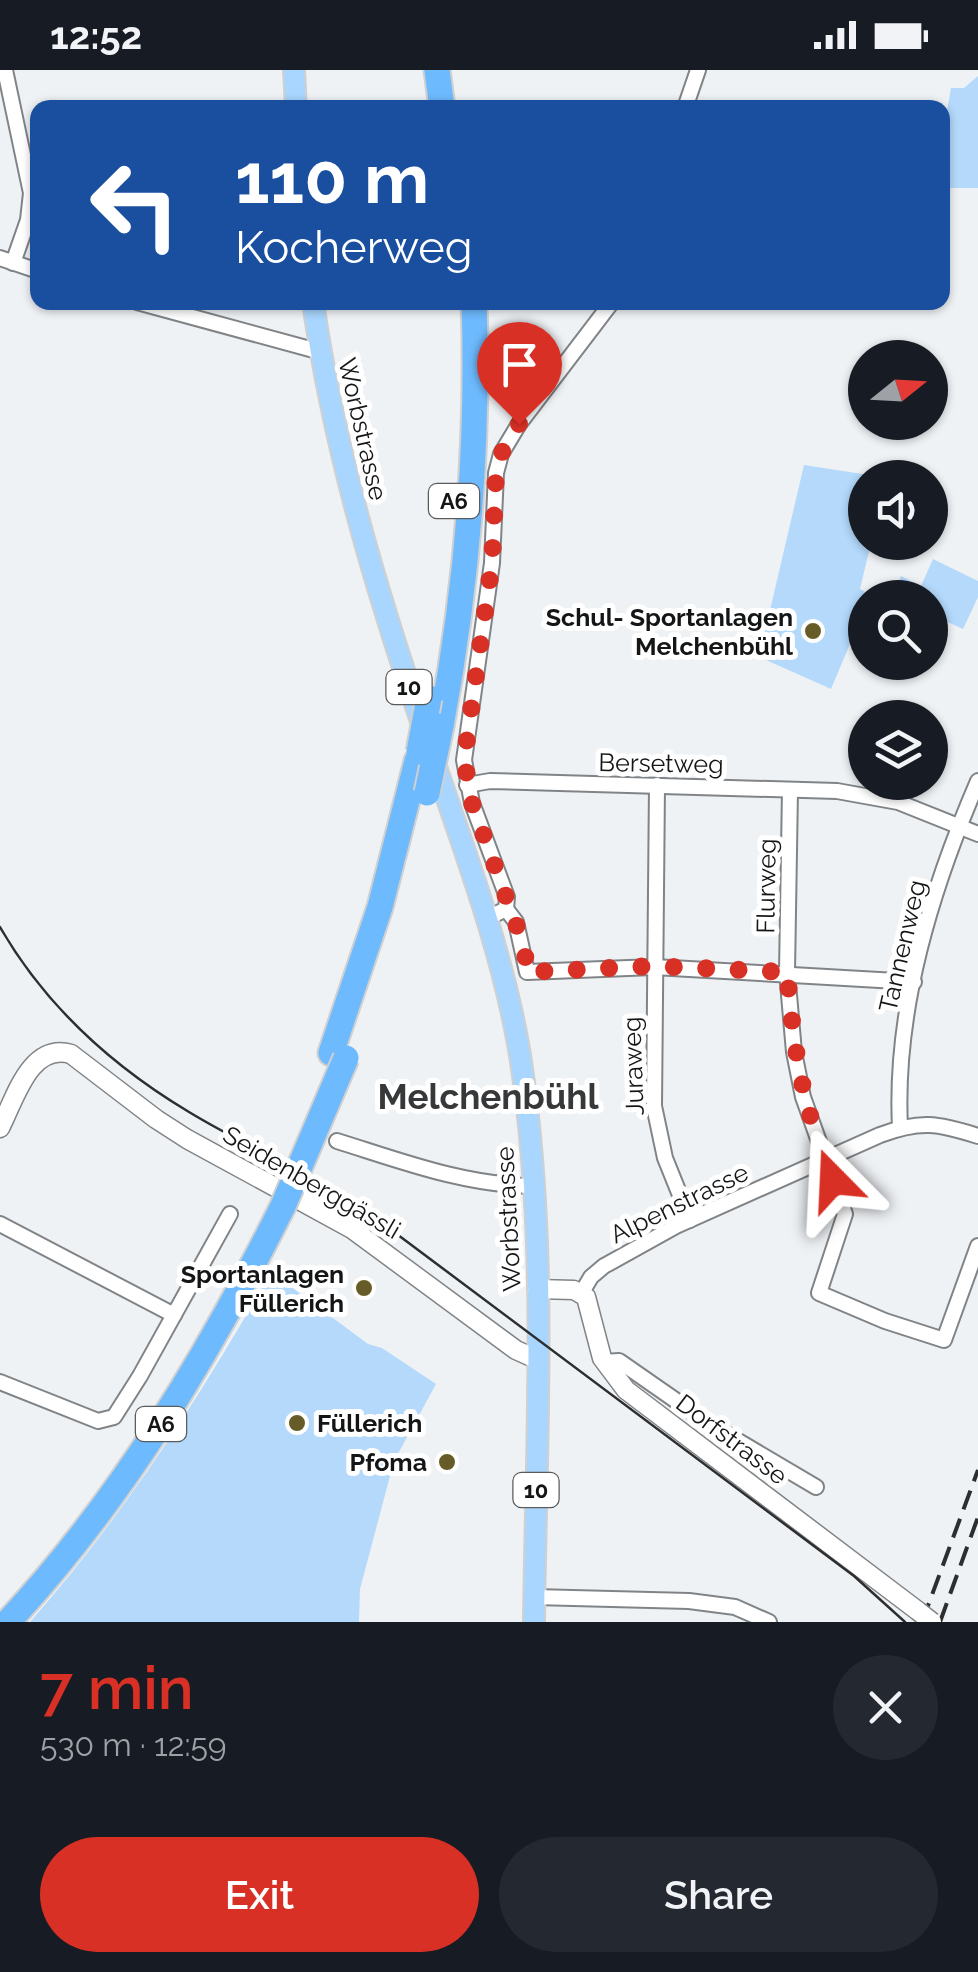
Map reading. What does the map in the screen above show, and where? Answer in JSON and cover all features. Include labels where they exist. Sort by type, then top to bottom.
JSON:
[{"type":"highway","points":[[437,70],[441,100]]},
{"type":"highway","points":[[454,70],[457,100]]},
{"type":"highway","name":"A6","points":[[339,1056],[417,761],[429,698],[454,498],[458,310]]},
{"type":"highway","name":"A6","points":[[8,1622],[94,1520],[162,1422],[220,1326],[386,945],[441,726],[468,534],[474,428],[474,310]]},
{"type":"highway","name":"A6","points":[[0,1607],[60,1537],[148,1414],[276,1203]]},
{"type":"main road","points":[[294,70],[296,100]]},
{"type":"main road","name":"Worbstrasse","points":[[315,310],[320,352],[349,484],[377,589],[486,919],[506,986],[519,1054],[537,1289],[534,1622]]},
{"type":"street","points":[[5,70],[30,188]]},
{"type":"street","points":[[688,100],[698,70]]},
{"type":"street","points":[[30,202],[28,220],[6,260],[30,268]]},
{"type":"street","points":[[166,310],[320,352]]},
{"type":"street","points":[[606,310],[519,424],[501,454],[496,473],[492,563],[464,760],[468,785],[506,897],[506,909],[516,922],[527,972],[654,966],[914,982]]},
{"type":"street","name":"Bersetweg","points":[[468,785],[490,781],[837,791],[882,798],[978,834]]},
{"type":"street","name":"Tannenweg","points":[[900,1127],[900,1081],[914,982],[939,881],[978,781]]},
{"type":"street","name":"Juraweg","points":[[657,785],[654,1106],[665,1158],[690,1220]]},
{"type":"street","name":"Flurweg","points":[[790,790],[787,972],[797,1072],[844,1214],[819,1293],[944,1340],[978,1246]]},
{"type":"street","points":[[486,919],[506,909]]},
{"type":"street","name":"Seidenberggässli","points":[[0,1128],[33,1066],[44,1056],[60,1052],[77,1057],[136,1105],[188,1139],[352,1229],[516,1350],[536,1359]]},
{"type":"street","name":"Alpenstrasse","points":[[581,1294],[604,1266],[690,1220],[900,1127],[927,1123],[978,1136]]},
{"type":"street","points":[[337,1141],[453,1176],[488,1184],[532,1186]]},
{"type":"street","points":[[0,1382],[98,1420],[108,1420],[118,1413],[230,1214]]},
{"type":"street","points":[[0,1224],[174,1315]]},
{"type":"street","points":[[537,1289],[564,1288],[581,1294]]},
{"type":"street","name":"Dorfstrasse","points":[[581,1294],[591,1306],[604,1362],[626,1390],[925,1616]]},
{"type":"street","points":[[604,1362],[619,1362],[711,1426],[816,1487]]},
{"type":"street","points":[[534,1597],[689,1601],[734,1607],[769,1622]]},
{"type":"shaded area","points":[[978,76],[978,188],[950,188],[949,100],[951,88],[964,88]]},
{"type":"shaded area","points":[[804,465],[848,472],[848,560],[867,560],[862,580],[848,580],[848,648],[831,689],[759,657]]},
{"type":"shaded area","points":[[935,560],[978,581],[978,597],[963,629],[948,622],[948,580],[924,580]]},
{"type":"shaded area","name":"Füllerich","points":[[271,1272],[368,1344],[382,1348],[436,1384],[394,1461],[360,1589],[359,1622],[30,1622],[97,1540],[160,1453]]},
{"type":"tram line","points":[[0,927],[59,1008],[133,1075],[189,1112],[329,1188],[374,1217],[854,1576],[905,1622]]},
{"type":"railway","points":[[922,1622],[978,1470]]},
{"type":"railway","points":[[940,1622],[978,1517]]},
{"type":"place","name":"Schul- Sportanlagen Melchenbühl","points":[[813,631]]},
{"type":"place","name":"Sportanlagen Füllerich","points":[[364,1288]]},
{"type":"place","name":"Füllerich","points":[[297,1423]]},
{"type":"place","name":"Pfoma","points":[[447,1462]]},
{"type":"district","name":"Melchenbühl","points":[[488,1096]]},
{"type":"route","points":[[519,424],[501,454],[496,473],[492,563],[464,760],[472,803],[506,897],[506,909],[522,940],[527,972],[654,966],[787,972],[797,1072],[833,1180]]}]
